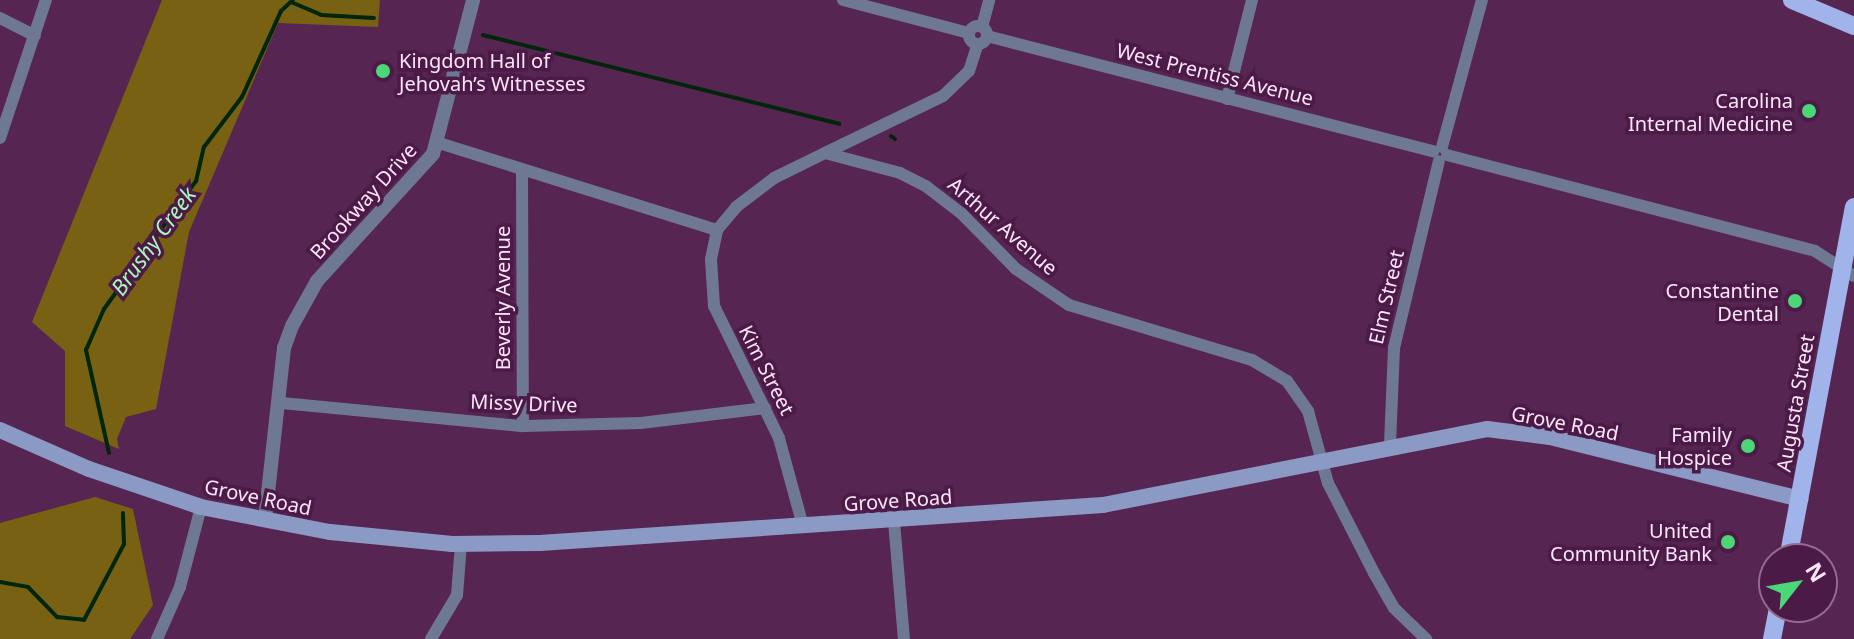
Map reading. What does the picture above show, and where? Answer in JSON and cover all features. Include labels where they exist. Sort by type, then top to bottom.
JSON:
[{"type":"main road","points":[[1792,0],[1854,26]]},
{"type":"main road","name":"Augusta Street","points":[[1791,543],[1848,271],[1854,207]]},
{"type":"main road","name":"Grove Road","points":[[0,430],[89,469],[201,507],[389,540],[461,544],[894,521],[1151,498],[1390,444],[1487,429],[1527,433],[1800,499]]},
{"type":"street","points":[[0,138],[46,0]]},
{"type":"street","points":[[439,143],[473,0]]},
{"type":"street","name":"West Prentiss Avenue","points":[[843,0],[1815,251],[1848,271]]},
{"type":"street","points":[[717,230],[754,191],[943,96],[969,71],[989,0]]},
{"type":"street","points":[[1227,99],[1252,0]]},
{"type":"street","name":"Elm Street","points":[[1390,444],[1394,348],[1440,153],[1482,0]]},
{"type":"street","points":[[0,18],[35,36]]},
{"type":"street","name":"Brookway Drive","points":[[265,520],[282,403],[284,348],[300,307],[439,143],[717,230]]},
{"type":"street","name":"Arthur Avenue","points":[[825,153],[900,173],[927,187],[962,214],[1016,269],[1069,305],[1270,368],[1301,398],[1328,483],[1394,608],[1426,639]]},
{"type":"street","name":"Beverly Avenue","points":[[522,170],[523,426]]},
{"type":"street","name":"Kim Street","points":[[717,230],[711,259],[714,306],[765,408],[790,473],[803,526]]},
{"type":"street","name":"Missy Drive","points":[[282,403],[523,426],[641,423],[765,408]]},
{"type":"street","points":[[157,639],[180,587],[201,507]]},
{"type":"street","points":[[894,521],[904,639]]},
{"type":"street","points":[[431,639],[457,595],[461,544]]},
{"type":"shaded area","points":[[162,0],[380,0],[378,27],[278,23],[189,232],[156,409],[126,417],[117,439],[119,449],[65,426],[65,351],[32,322]]},
{"type":"shaded area","points":[[95,497],[133,509],[153,605],[130,639],[0,639],[0,523]]},
{"type":"waterway","name":"Brushy Creek","points":[[109,453],[86,350],[104,309],[196,181],[204,147],[242,97],[281,11],[293,0]]},
{"type":"waterway","points":[[291,2],[321,15],[374,18]]},
{"type":"waterway","points":[[483,35],[839,124]]},
{"type":"waterway","points":[[891,136],[895,139]]},
{"type":"waterway","name":"Brushy Creek","points":[[0,582],[28,587],[57,617],[84,620],[124,544],[123,513]]},
{"type":"place","name":"Kingdom Hall of Jehovah’s Witnesses","points":[[383,71]]},
{"type":"place","name":"Carolina Internal Medicine","points":[[1809,111]]},
{"type":"place","name":"Constantine Dental","points":[[1795,301]]},
{"type":"place","name":"Family Hospice","points":[[1748,446]]},
{"type":"place","name":"United Community Bank","points":[[1728,542]]}]
